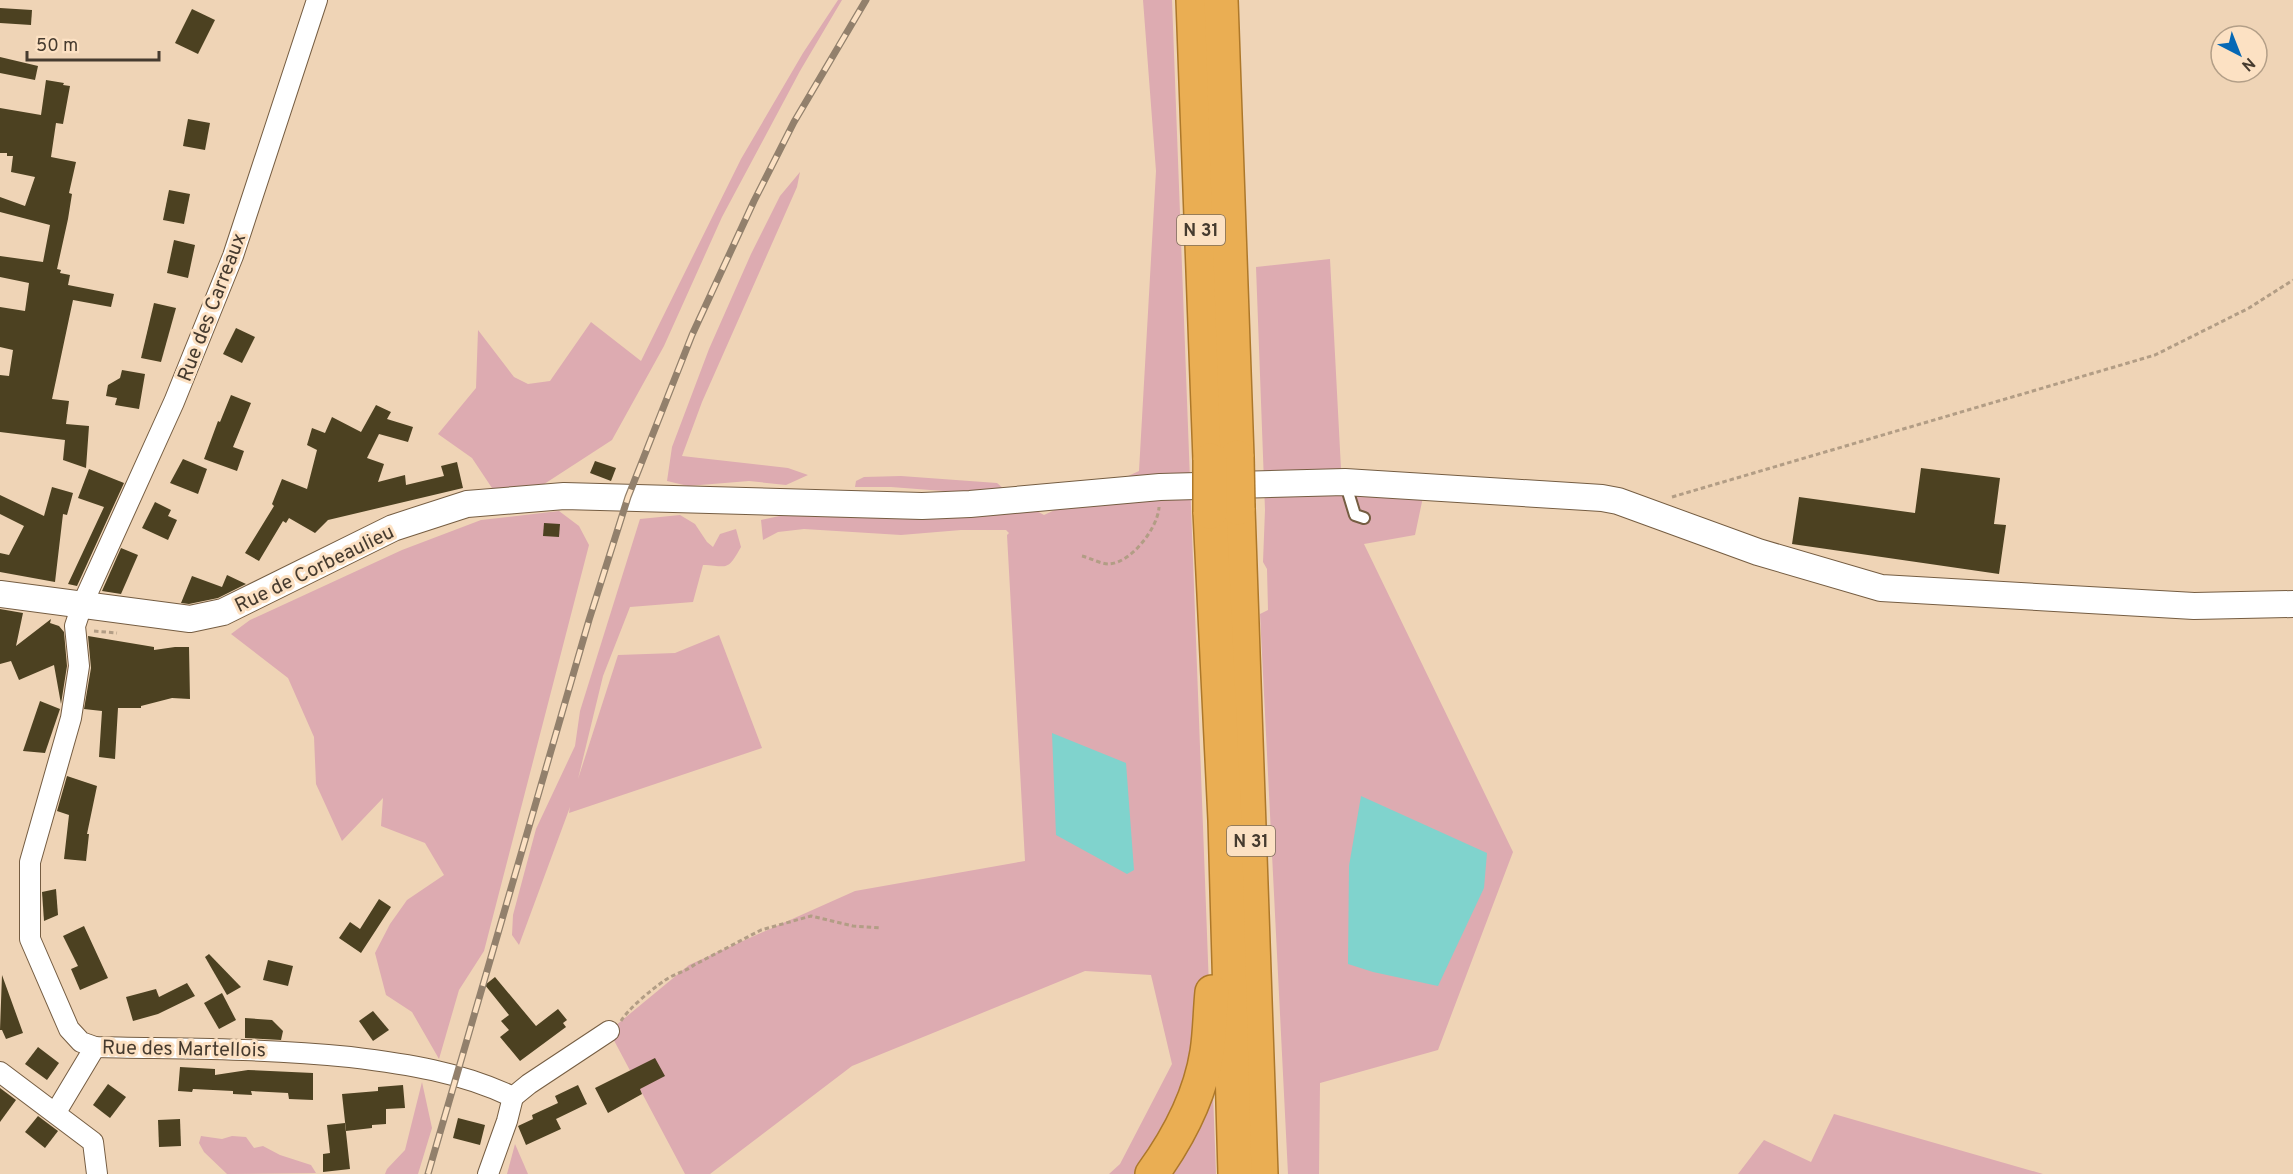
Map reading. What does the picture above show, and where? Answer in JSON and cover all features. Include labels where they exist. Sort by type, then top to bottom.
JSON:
[{"type":"highway","name":"N 31","points":[[1192,0],[1224,458]]},
{"type":"highway","name":"N 31","points":[[1221,0],[1225,820],[1235,1174]]},
{"type":"highway","name":"N 31","points":[[1224,510],[1261,1174]]},
{"type":"highway","points":[[1152,1174],[1172,1147],[1192,1106],[1207,1053],[1225,820]]},
{"type":"street","name":"Rue des Carreaux","points":[[82,605],[174,402],[233,256],[317,0]]},
{"type":"street","name":"Rue de Corbeaulieu","points":[[0,594],[190,619],[223,612],[393,528],[467,504],[564,496],[922,506],[970,504],[1160,487],[1344,482],[1602,498],[1618,501],[1758,552],[1881,588],[2194,606],[2293,604]]},
{"type":"street","name":"Rue des Martellois","points":[[82,605],[75,626],[79,666],[71,718],[30,862],[30,939],[69,1029],[81,1042],[95,1047],[288,1051],[412,1064],[457,1075],[513,1097]]},
{"type":"street","points":[[488,1174],[513,1097],[609,1031]]},
{"type":"street","points":[[56,1112],[95,1047]]},
{"type":"street","points":[[0,1072],[93,1142],[97,1174]]},
{"type":"lane","points":[[1344,482],[1355,515],[1364,518]]},
{"type":"path","points":[[1664,500],[2156,355],[2249,308],[2293,280]]},
{"type":"path","points":[[1082,556],[1108,564],[1126,560],[1151,531],[1159,512],[1160,487]]},
{"type":"path","points":[[609,1031],[619,1025],[626,1012],[665,980],[685,972],[761,930],[811,916],[854,926],[881,928]]},
{"type":"shaded area","points":[[838,0],[842,0],[800,71],[722,217],[664,346],[612,440],[535,490],[492,488],[472,458],[438,434],[476,388],[478,330],[514,377],[528,384],[550,381],[591,322],[641,361],[741,159],[803,53]]},
{"type":"shaded area","points":[[1143,0],[1172,0],[1216,1174],[1109,1174],[1120,1164],[1172,1064],[1151,975],[1085,971],[852,1066],[710,1174],[685,1174],[609,1031],[689,965],[855,891],[1025,861],[1007,535],[1009,533],[1006,530],[961,530],[901,535],[804,529],[778,532],[763,540],[761,520],[798,512],[1033,509],[1044,515],[1139,471],[1156,171]]},
{"type":"shaded area","points":[[800,172],[797,187],[702,402],[682,456],[788,468],[808,475],[786,485],[749,481],[688,486],[667,481],[672,447],[709,349],[751,254],[780,196]]},
{"type":"shaded area","points":[[1330,259],[1342,488],[1423,497],[1415,535],[1364,544],[1513,852],[1438,1050],[1320,1083],[1319,1174],[1288,1174],[1260,614],[1268,610],[1267,569],[1263,562],[1265,510],[1256,267]]},
{"type":"shaded area","points":[[901,476],[997,483],[1004,489],[996,495],[891,487],[855,487],[856,481],[864,477]]},
{"type":"shaded area","points":[[559,511],[579,526],[589,545],[484,951],[459,990],[439,1059],[412,1012],[386,995],[375,953],[390,924],[407,900],[444,875],[425,843],[381,826],[383,798],[342,841],[316,784],[314,737],[288,678],[231,634],[250,620],[402,550],[481,520]]},
{"type":"shaded area","points":[[680,515],[695,524],[713,547],[720,534],[736,529],[741,547],[726,566],[703,565],[693,602],[630,607],[603,676],[578,779],[618,655],[675,653],[719,635],[762,748],[569,813],[570,807],[519,945],[512,935],[513,915],[536,829],[575,746],[580,711],[640,519]]},
{"type":"shaded area","points":[[422,1082],[432,1128],[418,1174],[385,1174],[405,1150]]},
{"type":"shaded area","points":[[1834,1114],[2043,1174],[1738,1174],[1764,1140],[1811,1162]]},
{"type":"shaded area","points":[[201,1136],[222,1139],[232,1136],[246,1137],[254,1148],[263,1146],[280,1155],[311,1165],[316,1173],[227,1174],[204,1152],[199,1143]]},
{"type":"shaded area","points":[[515,1144],[528,1174],[507,1174]]},
{"type":"water","points":[[1052,733],[1126,763],[1134,870],[1127,874],[1056,835]]},
{"type":"water","points":[[1361,796],[1487,853],[1484,888],[1438,986],[1373,972],[1348,964],[1349,866]]},
{"type":"building","points":[[0,8],[32,10],[31,25],[0,23]]},
{"type":"building","points":[[192,9],[215,20],[198,54],[175,43]]},
{"type":"building","points":[[0,57],[38,66],[35,80],[0,73]]},
{"type":"building","points":[[46,80],[70,86],[63,124],[56,123],[51,157],[76,162],[69,193],[72,194],[68,219],[57,269],[61,270],[60,273],[70,275],[68,285],[114,294],[111,307],[73,300],[52,399],[69,401],[66,424],[89,426],[86,468],[63,460],[65,440],[0,432],[0,375],[9,376],[13,350],[0,347],[0,307],[25,311],[29,283],[0,277],[0,256],[43,262],[50,225],[0,212],[0,197],[25,206],[35,177],[11,172],[13,156],[0,153],[0,108],[41,115]]},
{"type":"building","points":[[188,119],[210,123],[205,150],[183,146]]},
{"type":"building","points":[[169,190],[190,194],[184,224],[163,220]]},
{"type":"building","points":[[174,240],[195,245],[188,278],[167,273]]},
{"type":"building","points":[[154,303],[176,308],[161,362],[141,358]]},
{"type":"building","points":[[236,328],[255,337],[242,363],[223,354]]},
{"type":"building","points":[[122,370],[145,374],[139,409],[115,405],[117,398],[106,396],[108,385],[120,378]]},
{"type":"building","points":[[231,395],[251,403],[233,447],[244,451],[237,471],[204,459],[218,421],[220,422]]},
{"type":"building","points":[[376,405],[391,412],[387,419],[413,427],[408,442],[379,434],[367,458],[384,464],[378,482],[405,475],[406,485],[444,476],[441,466],[457,462],[463,488],[328,520],[315,533],[289,518],[286,523],[283,521],[259,561],[245,553],[274,506],[272,504],[282,479],[307,489],[317,450],[307,445],[312,428],[325,433],[332,417],[361,432]]},
{"type":"building","points":[[183,459],[207,469],[198,494],[170,483]]},
{"type":"building","points":[[595,461],[616,468],[611,481],[590,473]]},
{"type":"building","points":[[1921,468],[2000,478],[1994,524],[2006,525],[1999,574],[1792,544],[1799,497],[1915,513]]},
{"type":"building","points":[[89,469],[124,483],[77,586],[68,584],[104,507],[78,498]]},
{"type":"building","points":[[52,487],[73,493],[67,515],[63,514],[55,582],[0,572],[0,553],[9,555],[24,526],[0,514],[0,495],[44,516]]},
{"type":"building","points":[[155,502],[171,510],[168,516],[177,520],[168,540],[142,528]]},
{"type":"building","points":[[544,523],[560,524],[559,537],[543,536]]},
{"type":"building","points":[[121,548],[138,555],[121,594],[102,591]]},
{"type":"building","points":[[227,575],[246,584],[218,598],[189,604],[181,603],[192,576],[222,587]]},
{"type":"building","points":[[0,609],[23,613],[16,646],[51,619],[50,623],[59,626],[64,632],[67,666],[61,704],[54,665],[19,680],[11,661],[0,664]]},
{"type":"building","points":[[88,636],[154,647],[154,650],[189,647],[190,699],[172,698],[141,706],[141,708],[118,708],[115,759],[99,757],[102,711],[84,709],[91,668]]},
{"type":"building","points":[[40,701],[60,709],[45,753],[23,751]]},
{"type":"building","points":[[67,776],[97,786],[87,834],[89,834],[86,861],[64,859],[69,815],[57,811]]},
{"type":"building","points":[[56,889],[58,915],[44,921],[42,892]]},
{"type":"building","points":[[379,899],[391,907],[361,953],[339,938],[350,922],[360,929]]},
{"type":"building","points":[[84,926],[108,978],[80,990],[71,969],[78,966],[63,936]]},
{"type":"building","points":[[209,954],[241,987],[227,995],[205,957]]},
{"type":"building","points":[[268,960],[293,966],[288,986],[263,980]]},
{"type":"building","points":[[2,975],[23,1033],[6,1039],[0,1030]]},
{"type":"building","points":[[495,977],[536,1026],[558,1009],[567,1020],[563,1023],[566,1027],[520,1061],[500,1037],[509,1030],[501,1021],[509,1015],[485,985]]},
{"type":"building","points":[[187,983],[195,996],[158,1014],[133,1021],[126,997],[156,989],[159,997]]},
{"type":"building","points":[[222,993],[236,1020],[219,1029],[204,1003]]},
{"type":"building","points":[[373,1011],[389,1030],[373,1041],[359,1021]]},
{"type":"building","points":[[245,1018],[272,1020],[283,1031],[281,1040],[245,1038]]},
{"type":"building","points":[[38,1047],[59,1063],[47,1080],[25,1064]]},
{"type":"building","points":[[655,1058],[665,1076],[640,1089],[642,1094],[608,1113],[595,1088]]},
{"type":"building","points":[[180,1067],[215,1069],[215,1075],[248,1070],[313,1073],[313,1100],[289,1099],[288,1093],[251,1091],[252,1095],[233,1094],[233,1091],[193,1089],[192,1092],[178,1091]]},
{"type":"building","points":[[108,1084],[126,1097],[110,1118],[93,1105]]},
{"type":"building","points":[[403,1085],[405,1108],[386,1109],[386,1124],[346,1131],[342,1094],[378,1091],[378,1087]]},
{"type":"building","points":[[578,1085],[587,1104],[556,1119],[561,1129],[526,1145],[518,1126],[533,1119],[532,1115],[558,1103],[555,1096]]},
{"type":"building","points":[[0,1088],[16,1100],[0,1122]]},
{"type":"building","points":[[38,1116],[58,1131],[45,1148],[25,1132]]},
{"type":"building","points":[[458,1118],[485,1125],[480,1145],[453,1138]]},
{"type":"building","points":[[180,1119],[181,1146],[159,1147],[158,1120]]},
{"type":"building","points":[[345,1123],[350,1169],[323,1172],[323,1154],[330,1153],[327,1125]]},
{"type":"railway","points":[[428,1174],[589,620],[628,497],[692,335],[754,201],[794,122],[866,0]]}]
